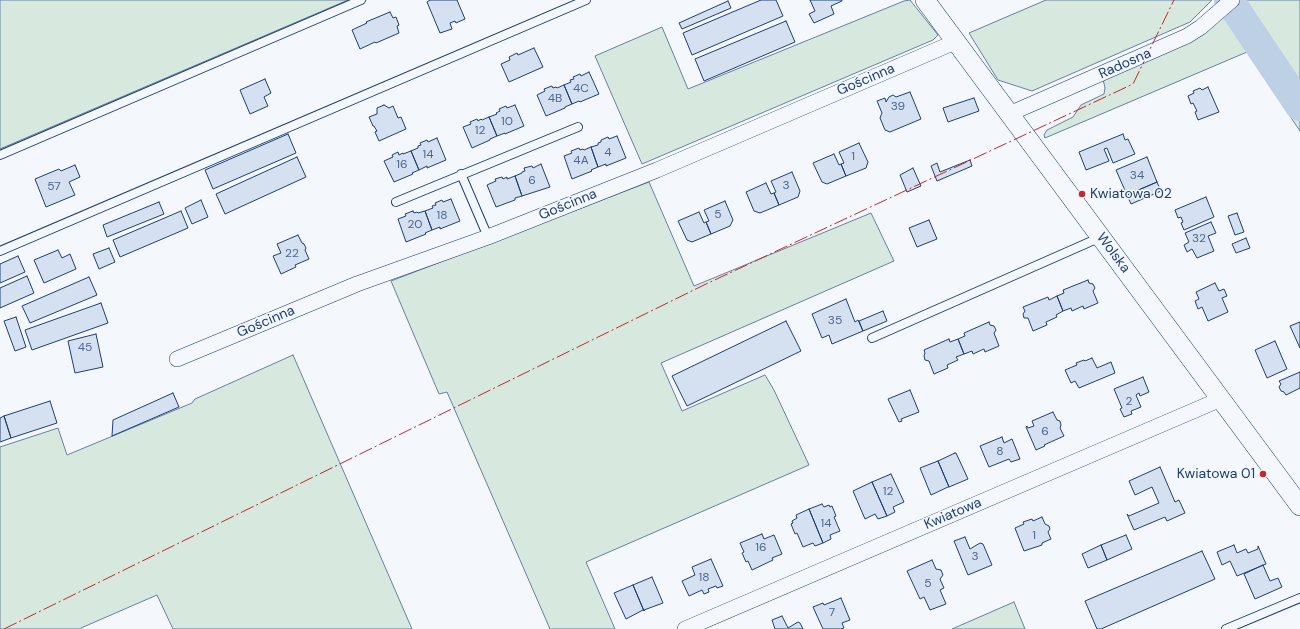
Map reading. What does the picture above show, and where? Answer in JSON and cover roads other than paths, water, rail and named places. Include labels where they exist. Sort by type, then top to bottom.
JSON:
[{"type":"street","name":"Wolska","points":[[925,0],[1300,506]]},
{"type":"street","name":"Radosna","points":[[1010,114],[1187,36],[1201,27],[1228,4]]},
{"type":"street","name":"Gościnna","points":[[177,359],[357,284],[488,237],[657,170],[955,42]]},
{"type":"street","name":"Kwiatowa","points":[[685,629],[1221,399]]},
{"type":"lane","points":[[0,155],[361,0]]},
{"type":"lane","points":[[0,251],[586,0]]},
{"type":"lane","points":[[396,202],[578,127]]},
{"type":"lane","points":[[461,174],[488,237]]},
{"type":"lane","points":[[872,338],[1101,237]]},
{"type":"lane","points":[[1226,629],[1300,598]]},
{"type":"waterway","points":[[1229,0],[1300,106]]},
{"type":"place","name":"Kwiatowa 02","points":[[1082,194]]},
{"type":"place","name":"Kwiatowa 01","points":[[1263,474]]}]
